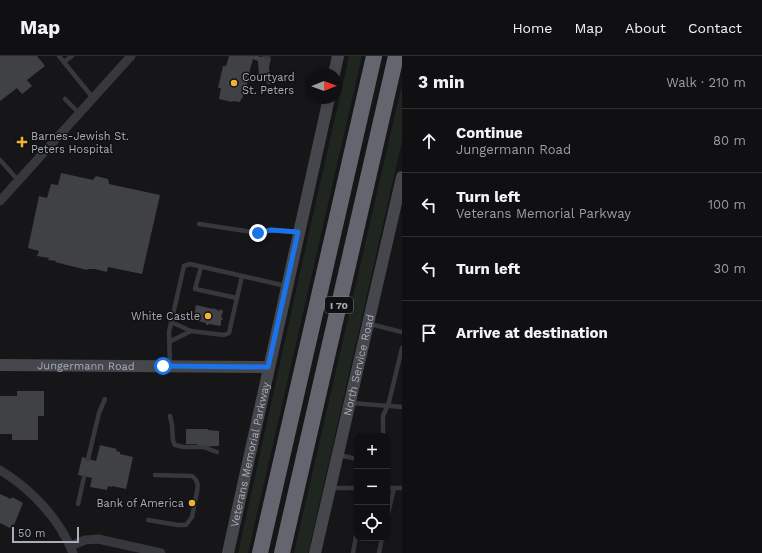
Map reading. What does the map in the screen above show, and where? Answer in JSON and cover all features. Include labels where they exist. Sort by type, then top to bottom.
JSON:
[{"type":"highway","name":"I 70","points":[[260,553],[374,56]]},
{"type":"highway","name":"I 70","points":[[282,553],[396,56]]},
{"type":"street","points":[[0,201],[130,56]]},
{"type":"street","points":[[335,68],[338,56]]},
{"type":"street","name":"Veterans Memorial Parkway","points":[[228,553],[268,367],[328,104]]},
{"type":"street","name":"North Service Road","points":[[315,553],[402,177]]},
{"type":"street","name":"Jungermann Road","points":[[0,365],[268,367]]},
{"type":"street","points":[[0,470],[26,489],[47,511],[72,549],[85,540],[98,539],[161,553]]},
{"type":"lane","points":[[59,56],[93,98]]},
{"type":"lane","points":[[64,62],[72,56]]},
{"type":"lane","points":[[266,75],[269,82]]},
{"type":"lane","points":[[65,99],[80,113]]},
{"type":"lane","points":[[0,160],[18,180]]},
{"type":"lane","points":[[199,224],[258,233],[271,230],[298,232]]},
{"type":"lane","points":[[170,366],[169,332],[184,266],[190,264],[286,286]]},
{"type":"lane","points":[[201,267],[195,289],[237,298]]},
{"type":"lane","points":[[171,322],[191,331],[224,335],[229,333],[242,276]]},
{"type":"lane","points":[[368,323],[402,332]]},
{"type":"lane","points":[[169,342],[191,331]]},
{"type":"lane","points":[[383,433],[383,416],[389,402],[402,348]]},
{"type":"lane","points":[[88,459],[99,413],[105,399]]},
{"type":"lane","points":[[350,403],[402,408]]},
{"type":"lane","points":[[170,416],[173,441],[175,445],[203,448],[217,452]]},
{"type":"lane","points":[[338,455],[354,458]]},
{"type":"lane","points":[[155,475],[192,476],[198,481],[195,501]]},
{"type":"lane","points":[[78,504],[84,477]]},
{"type":"lane","points":[[330,488],[354,488]]},
{"type":"lane","points":[[390,488],[402,488]]},
{"type":"lane","points":[[390,505],[394,488]]},
{"type":"lane","points":[[148,520],[186,525],[192,517],[194,507]]},
{"type":"lane","points":[[353,553],[355,541]]},
{"type":"lane","points":[[379,553],[381,541]]},
{"type":"shaded area","points":[[349,56],[362,56],[248,553],[238,553],[338,104],[342,104],[342,87]]},
{"type":"shaded area","points":[[402,84],[402,141],[308,553],[294,553]]},
{"type":"building","points":[[0,56],[37,56],[45,66],[27,80],[32,86],[22,94],[17,88],[0,101]]},
{"type":"building","name":"Courtyard St. Peters","points":[[229,56],[265,56],[271,58],[269,67],[270,74],[259,77],[258,61],[253,59],[246,88],[240,102],[219,99],[221,88],[218,88],[223,66],[226,66]]},
{"type":"building","points":[[61,173],[93,180],[96,176],[108,179],[109,184],[160,195],[142,274],[108,267],[107,272],[95,269],[87,270],[48,260],[49,258],[37,256],[39,251],[28,248],[39,196],[47,198],[51,184],[58,185]]},
{"type":"building","name":"White Castle","points":[[196,305],[213,308],[220,311],[220,309],[222,310],[221,318],[223,318],[221,320],[221,325],[206,325],[206,323],[193,320]]},
{"type":"building","points":[[17,391],[44,391],[44,416],[38,416],[38,440],[12,440],[12,434],[0,434],[0,396],[17,396]]},
{"type":"building","points":[[186,429],[208,429],[219,431],[219,446],[197,447],[197,444],[186,444]]},
{"type":"building","name":"Bank of America","points":[[100,445],[117,449],[116,451],[120,452],[120,454],[133,457],[126,489],[112,486],[108,486],[107,490],[90,487],[92,478],[78,475],[82,457],[96,461]]},
{"type":"building","points":[[0,494],[11,499],[12,497],[23,503],[14,525],[12,524],[10,528],[0,523]]},
{"type":"building","name":"Bank of America","points":[[189,500],[197,501],[196,507],[188,505]]},
{"type":"place","name":"Courtyard St. Peters","points":[[234,83]]},
{"type":"place","name":"Barnes-Jewish St. Peters Hospital","points":[[22,142]]},
{"type":"place","name":"White Castle","points":[[208,316]]},
{"type":"place","name":"Bank of America","points":[[192,503]]},
{"type":"route","points":[[163,366],[268,367],[298,232],[271,230],[258,233]]}]
